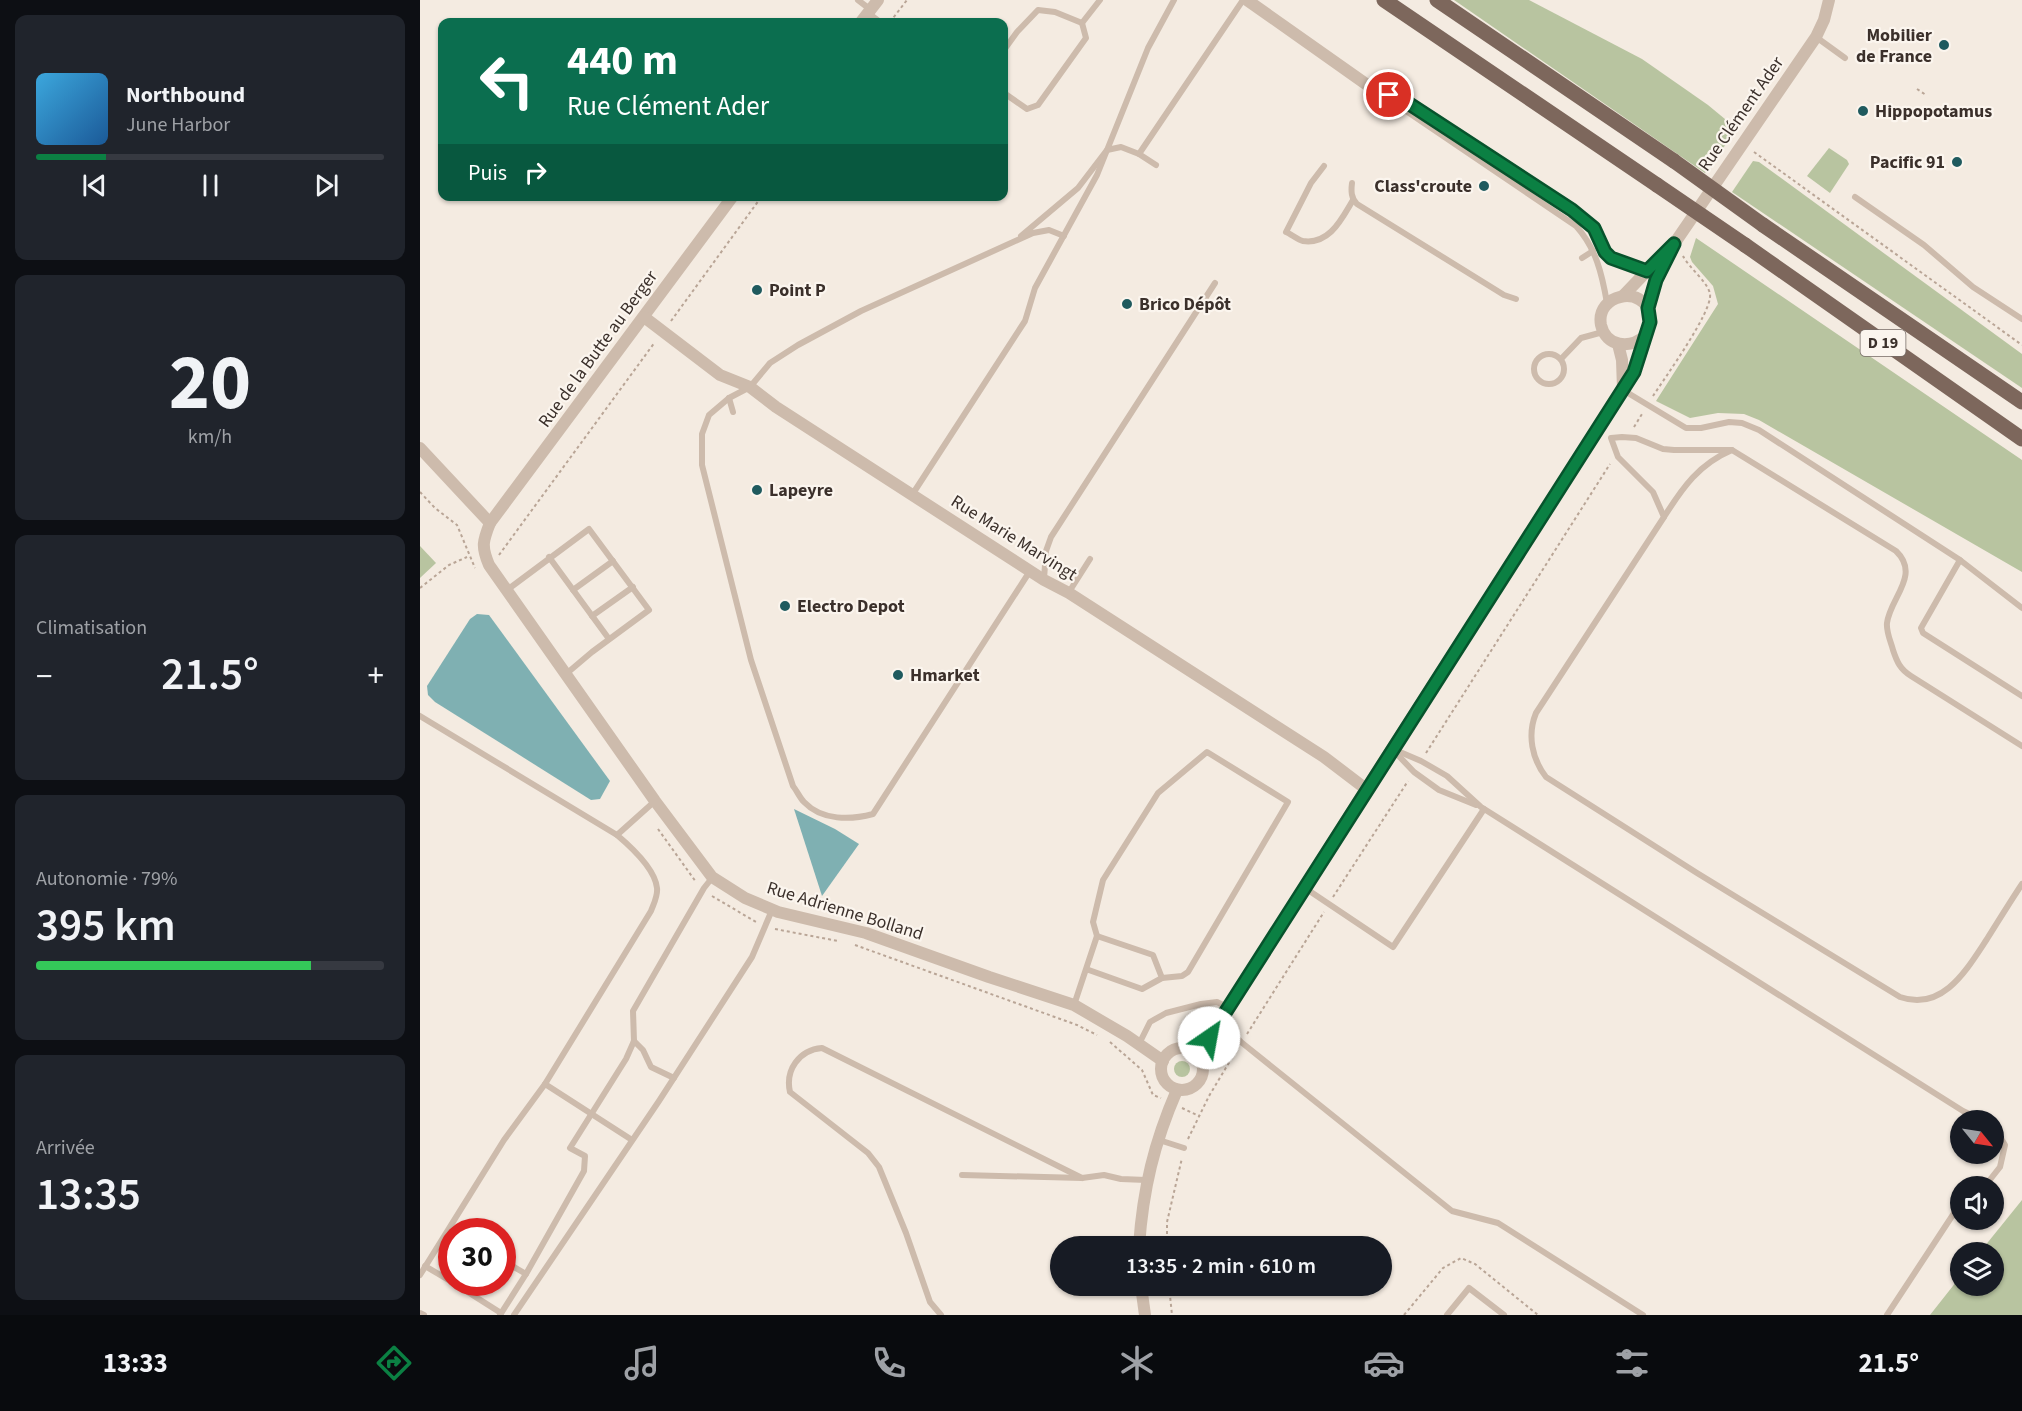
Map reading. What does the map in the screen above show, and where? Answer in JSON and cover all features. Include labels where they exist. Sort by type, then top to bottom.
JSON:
[{"type":"main road","name":"D 19","points":[[1384,0],[1745,245],[2022,439]]},
{"type":"main road","name":"D 19","points":[[1437,0],[2022,402]]},
{"type":"street","points":[[1245,0],[1373,89]]},
{"type":"street","name":"Rue Clément Ader","points":[[1196,1054],[1220,1022],[1366,789],[1623,390],[1639,361],[1650,322],[1648,308],[1656,280],[1674,244],[1816,37],[1824,20],[1829,0]]},
{"type":"street","name":"Rue de la Butte au Berger","points":[[490,523],[729,201]]},
{"type":"street","name":"Rue Clément Ader","points":[[1608,303],[1624,295],[1674,244]]},
{"type":"street","points":[[1624,295],[1638,298],[1648,308]]},
{"type":"street","points":[[1608,303],[1601,317],[1604,332],[1618,344],[1623,360],[1623,390]]},
{"type":"street","name":"Rue Marie Marvingt","points":[[644,317],[720,375],[750,387],[776,407],[912,495],[1324,757],[1366,789]]},
{"type":"street","points":[[1618,344],[1633,344],[1645,336]]},
{"type":"street","points":[[420,448],[490,523]]},
{"type":"street","name":"Rue Adrienne Bolland","points":[[490,523],[483,542],[483,551],[489,565],[655,801],[712,877],[745,898],[772,910],[866,933],[989,978],[1074,1005],[1163,1061]]},
{"type":"street","points":[[1178,1049],[1191,1050],[1196,1054],[1203,1066],[1200,1079],[1190,1089],[1177,1090],[1163,1079],[1161,1073],[1166,1056],[1178,1049]]},
{"type":"street","points":[[1140,1236],[1146,1180],[1158,1139],[1177,1090]]},
{"type":"street","points":[[1142,1296],[1145,1315]]},
{"type":"lane","points":[[858,0],[869,11]]},
{"type":"lane","points":[[1082,23],[1100,0]]},
{"type":"lane","points":[[912,495],[1025,321],[1035,288],[1097,175],[1148,48],[1174,0]]},
{"type":"lane","points":[[1139,154],[1245,0]]},
{"type":"lane","points":[[1008,44],[1038,10],[1055,12],[1082,23]]},
{"type":"lane","points":[[1008,96],[1027,109],[1038,105],[1086,38],[1082,23]]},
{"type":"lane","points":[[1816,37],[1845,57]]},
{"type":"lane","points":[[1373,89],[1405,101],[1572,210],[1594,228],[1605,252],[1611,258],[1647,271]]},
{"type":"lane","points":[[1373,89],[1576,226],[1588,240],[1593,251],[1603,278],[1608,303]]},
{"type":"lane","points":[[1016,240],[1078,188],[1107,150],[1122,147],[1156,165]]},
{"type":"lane","points":[[1324,166],[1311,183],[1286,232],[1302,241],[1317,240],[1339,226],[1353,200],[1352,183]]},
{"type":"lane","points":[[1855,197],[1924,245],[1973,287],[2022,319]]},
{"type":"lane","points":[[1353,200],[1495,289],[1516,299]]},
{"type":"lane","points":[[1565,219],[1572,210]]},
{"type":"lane","points":[[1030,571],[873,814],[857,818],[838,818],[820,812],[804,802],[794,786],[751,660],[702,465],[702,434],[709,416],[729,398],[750,387],[770,363],[830,327],[1041,230],[1064,236]]},
{"type":"lane","points":[[1582,258],[1593,251]]},
{"type":"lane","points":[[1044,580],[1046,551],[1051,537],[1215,283]]},
{"type":"lane","points":[[1561,359],[1581,338],[1604,332]]},
{"type":"lane","points":[[1549,353],[1561,359],[1564,369],[1561,378],[1548,384],[1539,379],[1534,365],[1540,357],[1549,353]]},
{"type":"lane","points":[[1623,390],[1686,428],[1701,428],[1729,422],[1742,423],[1759,430],[1960,560],[2022,608]]},
{"type":"lane","points":[[729,398],[733,412]]},
{"type":"lane","points":[[1598,429],[1611,438],[1616,454],[1653,492],[1664,517]]},
{"type":"lane","points":[[1611,438],[1628,437],[1663,449],[1732,450],[1876,538],[1903,558],[1906,564],[1903,584],[1887,622],[1889,637],[1900,667],[2022,746]]},
{"type":"lane","points":[[1732,450],[1708,462],[1680,491],[1536,713],[1531,732],[1532,747],[1538,765],[1546,777],[1697,873],[1907,1000],[1932,998],[1952,986],[1967,969],[2022,884]]},
{"type":"lane","points":[[507,590],[589,529],[650,609],[566,674]]},
{"type":"lane","points":[[549,557],[609,639]]},
{"type":"lane","points":[[1069,593],[1090,559]]},
{"type":"lane","points":[[1960,560],[1921,628],[1923,633],[2022,696]]},
{"type":"lane","points":[[573,590],[613,561]]},
{"type":"lane","points":[[592,616],[633,587]]},
{"type":"lane","points":[[420,716],[617,834],[631,847],[651,873],[657,886],[656,899],[545,1084],[504,1140],[459,1218]]},
{"type":"lane","points":[[1393,749],[1447,776],[1482,808]]},
{"type":"lane","points":[[1393,749],[1414,772],[1439,790],[1482,808],[1960,1110]]},
{"type":"lane","points":[[1074,1005],[1086,969],[1097,936],[1093,922],[1103,880],[1158,793],[1207,753],[1288,802],[1188,972],[1182,976],[1162,978],[1142,989],[1086,969]]},
{"type":"lane","points":[[617,834],[655,801]]},
{"type":"lane","points":[[1305,888],[1393,947],[1482,808]]},
{"type":"lane","points":[[473,1296],[501,1314],[526,1274],[584,1171],[585,1156],[570,1148],[626,1059],[634,1041],[633,1011],[712,877]]},
{"type":"lane","points":[[514,1315],[674,1078],[752,957],[772,910]]},
{"type":"lane","points":[[1097,936],[1153,955],[1162,978]]},
{"type":"lane","points":[[1139,1044],[1150,1022],[1166,1013],[1217,1002],[1229,1008]]},
{"type":"lane","points":[[1220,1022],[1241,1042],[1452,1211],[1498,1223],[1643,1315]]},
{"type":"lane","points":[[634,1041],[643,1050],[651,1067],[674,1078]]},
{"type":"lane","points":[[941,1315],[930,1302],[906,1233],[879,1167],[868,1153],[790,1092],[787,1080],[793,1065],[803,1054],[822,1048],[1082,1178]]},
{"type":"lane","points":[[545,1084],[632,1140]]},
{"type":"lane","points":[[1158,1139],[1184,1148]]},
{"type":"lane","points":[[962,1175],[1082,1178],[1104,1175],[1121,1179],[1146,1180]]},
{"type":"lane","points":[[1887,1315],[1950,1219]]},
{"type":"lane","points":[[420,1275],[438,1249]]},
{"type":"lane","points":[[425,1266],[438,1274]]},
{"type":"lane","points":[[516,1268],[526,1274]]},
{"type":"lane","points":[[1447,1315],[1469,1288],[1504,1315]]},
{"type":"path","points":[[893,18],[907,0]]},
{"type":"path","points":[[1917,89],[1926,95]]},
{"type":"path","points":[[1742,143],[2022,345]]},
{"type":"path","points":[[497,557],[758,201]]},
{"type":"path","points":[[1628,437],[1702,320],[1710,298],[1707,288],[1687,264],[1681,250],[1674,244]]},
{"type":"path","points":[[1421,761],[1616,454]]},
{"type":"path","points":[[420,492],[456,525],[468,556],[479,574]]},
{"type":"path","points":[[420,588],[449,565],[468,556]]},
{"type":"path","points":[[1167,1236],[1167,1222],[1184,1148],[1199,1116],[1241,1042],[1414,772]]},
{"type":"path","points":[[645,810],[695,881],[719,901],[765,926],[837,941]]},
{"type":"path","points":[[849,943],[1077,1025],[1098,1035]]},
{"type":"path","points":[[1108,1041],[1142,1070],[1153,1095],[1199,1116]]},
{"type":"path","points":[[1170,1296],[1172,1315]]},
{"type":"green space","points":[[1454,0],[1529,0],[1642,59],[1708,105],[1737,129],[1705,173]]},
{"type":"green space","points":[[1829,148],[1847,160],[1849,164],[1830,193],[1807,176]]},
{"type":"green space","points":[[1753,161],[1759,162],[2022,354],[2022,388],[1732,192]]},
{"type":"green space","points":[[1696,238],[2022,460],[2022,572],[1759,420],[1744,414],[1718,413],[1690,418],[1656,401],[1718,304],[1713,286],[1690,257]]},
{"type":"green space","points":[[420,546],[436,563],[420,578]]},
{"type":"green space","points":[[1179,1061],[1185,1061],[1190,1069],[1188,1075],[1179,1077],[1174,1072],[1174,1066]]},
{"type":"green space","points":[[2022,1200],[2022,1315],[1930,1315],[1950,1290],[1950,1296],[2004,1296],[2004,1242],[1988,1242],[1998,1230],[2004,1230],[2004,1222]]},
{"type":"water","points":[[477,614],[489,615],[610,781],[600,799],[591,800],[435,702],[428,695],[427,686],[470,619]]},
{"type":"water","points":[[794,809],[835,829],[859,844],[822,896]]},
{"type":"place","name":"Mobilier de France","points":[[1944,45]]},
{"type":"place","name":"Hippopotamus","points":[[1863,111]]},
{"type":"place","name":"Pacific 91","points":[[1957,162]]},
{"type":"place","name":"Class'croute","points":[[1484,186]]},
{"type":"place","name":"Point P","points":[[757,290]]},
{"type":"place","name":"Brico Dépôt","points":[[1127,304]]},
{"type":"place","name":"Lapeyre","points":[[757,490]]},
{"type":"place","name":"Electro Depot","points":[[785,606]]},
{"type":"place","name":"Hmarket","points":[[898,675]]},
{"type":"route","points":[[1209,1038],[1634,372],[1650,322],[1648,308],[1656,280],[1674,244],[1647,271],[1621,264],[1605,252],[1594,228],[1572,210],[1405,101],[1389,95]]}]
